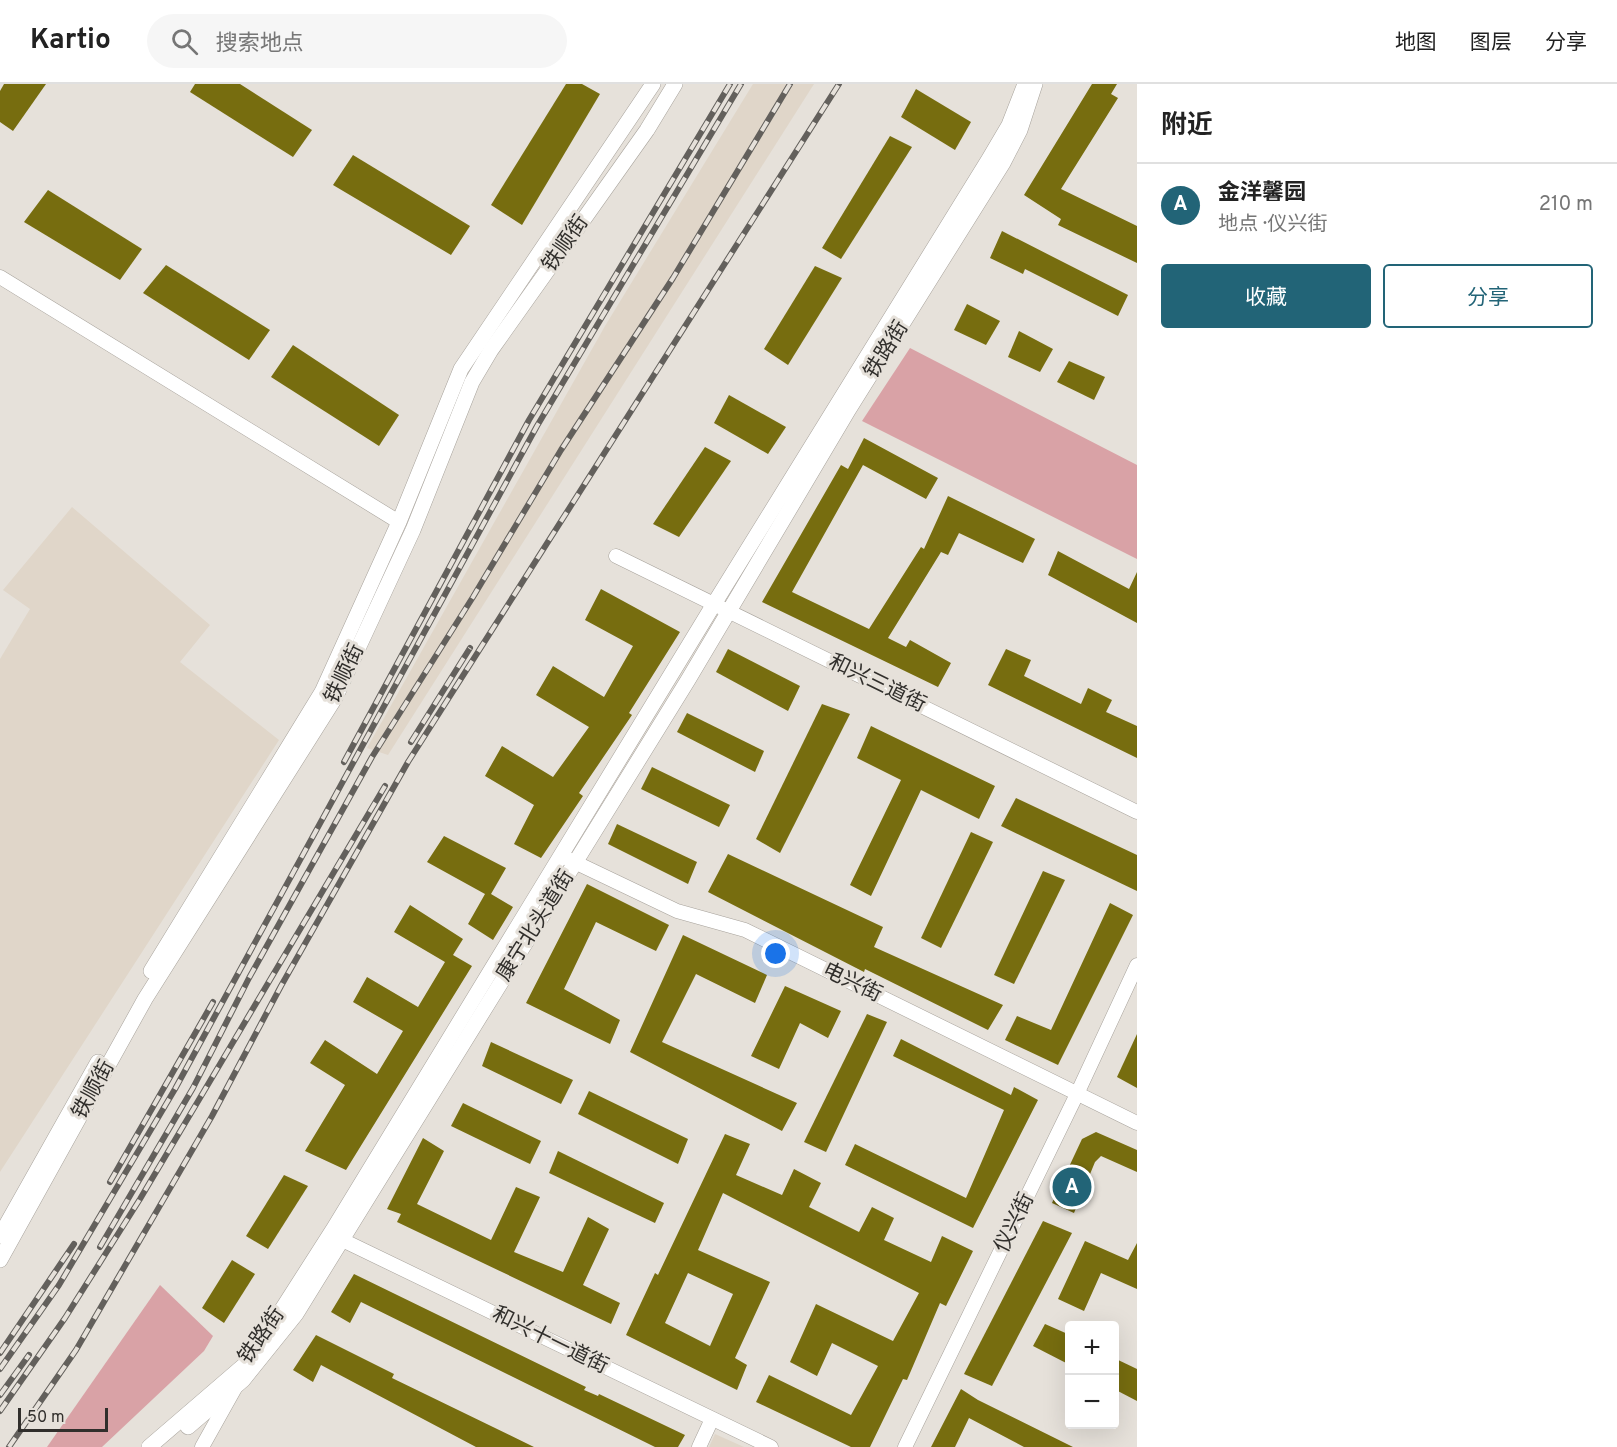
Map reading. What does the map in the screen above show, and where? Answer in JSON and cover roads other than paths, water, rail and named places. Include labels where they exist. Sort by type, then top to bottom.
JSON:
[{"type":"main road","points":[[631,119],[645,84]]},
{"type":"main road","name":"铁顺街","points":[[0,1236],[135,996],[322,692],[399,522],[461,369],[653,84]]},
{"type":"main road","name":"铁顺街","points":[[0,1260],[145,999],[335,698],[413,530],[472,382],[491,350],[647,130],[675,84]]},
{"type":"main road","points":[[647,130],[673,106],[687,84]]},
{"type":"main road","name":"铁路街","points":[[714,604],[990,159],[1009,125],[1025,84]]},
{"type":"main road","name":"铁路街","points":[[729,611],[849,409],[1003,163],[1020,130],[1035,84]]},
{"type":"main road","name":"康宁北头道街","points":[[568,859],[714,604]]},
{"type":"main road","name":"康宁北头道街","points":[[336,1237],[568,859],[729,611]]},
{"type":"main road","name":"铁路街","points":[[149,1447],[249,1361],[336,1237]]},
{"type":"main road","name":"铁路街","points":[[164,1447],[236,1387],[296,1314],[336,1237]]},
{"type":"street","points":[[0,277],[399,522]]},
{"type":"street","name":"和兴三道街","points":[[616,556],[1137,812]]},
{"type":"street","name":"电兴街","points":[[568,859],[677,911],[745,930],[1137,1124]]},
{"type":"street","name":"仪兴街","points":[[906,1447],[1137,965]]},
{"type":"street","name":"和兴十一道街","points":[[336,1237],[771,1447]]},
{"type":"street","points":[[202,1447],[249,1361]]},
{"type":"street","points":[[699,1447],[712,1419]]},
{"type":"railway","points":[[344,762],[529,420],[730,84]]},
{"type":"railway","points":[[0,1369],[59,1285],[175,1089],[537,426],[741,84]]},
{"type":"railway","points":[[100,1247],[193,1088],[249,978],[372,757],[473,597],[561,450],[673,278],[790,84]]},
{"type":"railway","points":[[9,1447],[76,1350],[212,1116],[281,986],[408,762],[839,84]]},
{"type":"railway","points":[[411,742],[470,648]]},
{"type":"railway","points":[[0,1411],[65,1318],[140,1199],[385,786]]},
{"type":"railway","points":[[110,1182],[213,1002]]},
{"type":"railway","points":[[0,1353],[74,1244]]},
{"type":"railway","points":[[0,1395],[29,1355]]},
{"type":"place","name":"金洋馨园","points":[[1072,1187]]}]
